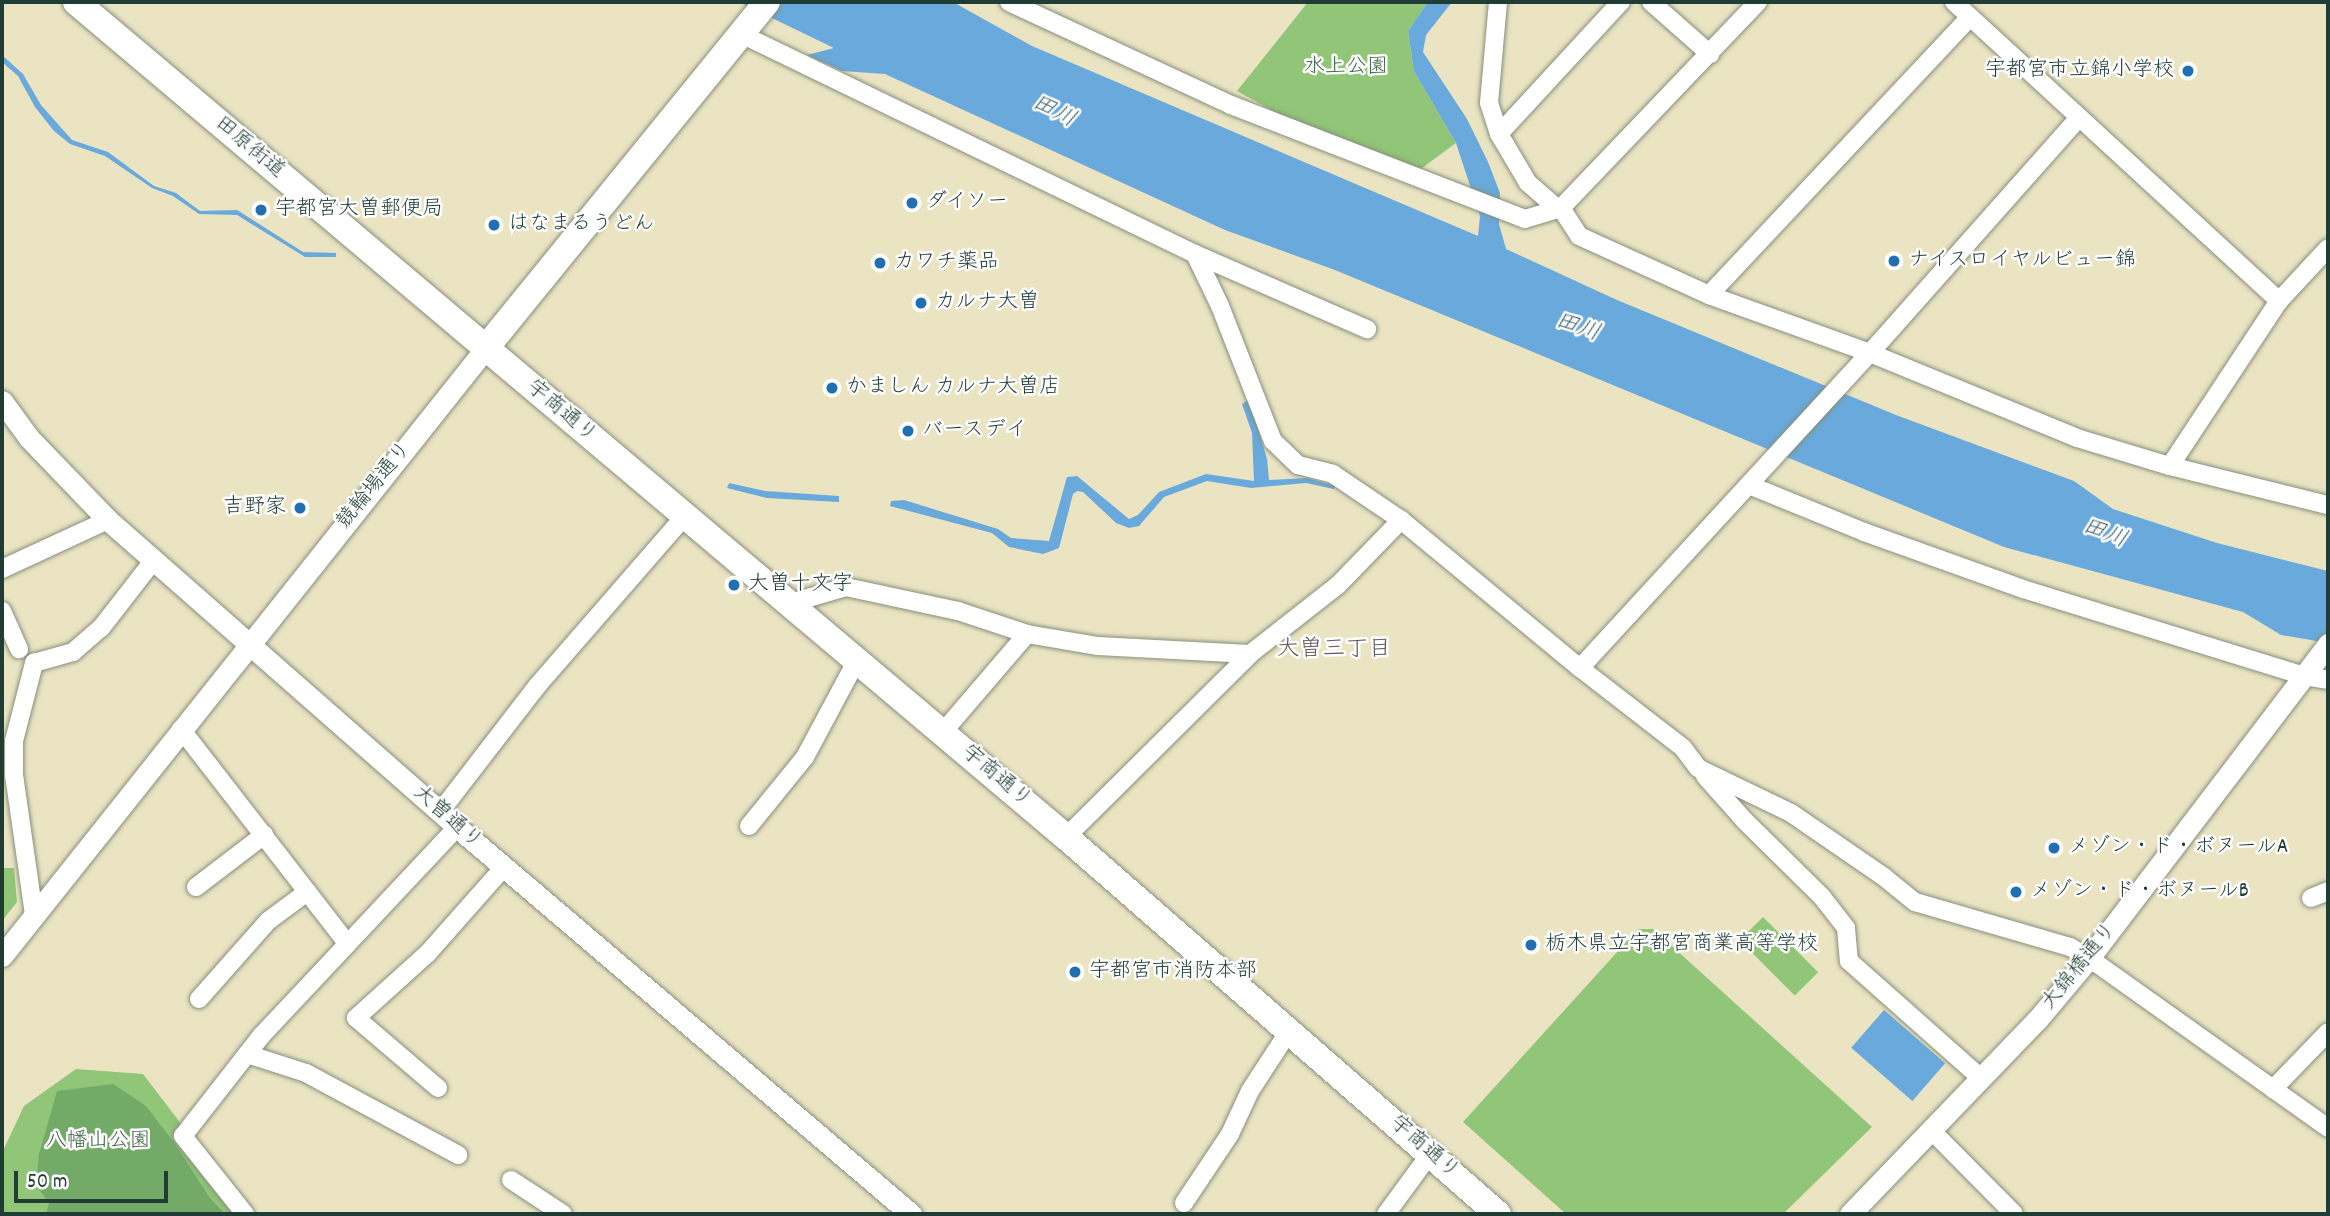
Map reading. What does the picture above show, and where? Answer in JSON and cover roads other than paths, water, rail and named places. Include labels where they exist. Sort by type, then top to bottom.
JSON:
[{"type":"main road","name":"田原街道","points":[[76,2],[485,349]]},
{"type":"main road","name":"競輪場通り","points":[[485,349],[754,18]]},
{"type":"main road","name":"宇商通り","points":[[485,349],[1066,836],[1498,1214]]},
{"type":"street","points":[[1009,2],[1231,105],[1525,219],[1559,208],[1758,2]]},
{"type":"street","points":[[1498,2],[1489,103],[1499,134],[1528,183],[1559,208],[1579,236],[1709,295],[1865,359],[2077,438],[2170,466],[2328,505]]},
{"type":"street","points":[[1499,134],[1621,2]]},
{"type":"street","points":[[1651,2],[1710,54]]},
{"type":"street","points":[[1954,2],[2279,301]]},
{"type":"street","points":[[1709,295],[1970,17]]},
{"type":"street","points":[[754,18],[1195,254],[1367,329]]},
{"type":"street","points":[[1580,668],[1865,359],[2079,118]]},
{"type":"street","points":[[1195,254],[1220,306],[1273,441],[1298,465],[1333,474],[1401,520],[1580,668],[1683,748],[1744,820],[1822,897],[1846,928],[1849,961],[1981,1078]]},
{"type":"street","points":[[2170,466],[2279,301],[2326,254]]},
{"type":"street","name":"競輪場通り","points":[[2,956],[485,349]]},
{"type":"street","name":"大曽通り","points":[[2,401],[29,438],[108,520],[457,827],[911,1214]]},
{"type":"street","points":[[1749,485],[1864,531],[2023,589],[2308,671],[2328,680]]},
{"type":"street","points":[[440,812],[537,686],[685,516]]},
{"type":"street","points":[[2,569],[108,520]]},
{"type":"street","points":[[1066,836],[1250,654],[1338,584],[1401,520]]},
{"type":"street","points":[[2,611],[10,652],[34,663],[73,652],[101,628],[154,560]]},
{"type":"street","points":[[791,603],[846,587],[958,611],[1027,634],[1098,646],[1250,654]]},
{"type":"street","points":[[943,732],[1027,634]]},
{"type":"street","name":"大錦橋通り","points":[[1850,1214],[1981,1078],[2090,958],[2328,644]]},
{"type":"street","points":[[749,826],[805,757],[858,660]]},
{"type":"street","points":[[34,663],[14,741],[14,764],[34,915]]},
{"type":"street","points":[[181,729],[348,944]]},
{"type":"street","points":[[1698,768],[1791,813],[1915,902],[2070,947],[2090,958],[2328,1128]]},
{"type":"street","points":[[245,1214],[183,1136],[247,1054],[457,827]]},
{"type":"street","points":[[196,887],[264,835]]},
{"type":"street","points":[[438,1088],[356,1018],[428,953],[504,867]]},
{"type":"street","points":[[2311,898],[2328,891]]},
{"type":"street","points":[[199,999],[268,921],[307,892]]},
{"type":"street","points":[[1184,1203],[1230,1134],[1250,1091],[1289,1031]]},
{"type":"street","points":[[2273,1089],[2328,1031]]},
{"type":"street","points":[[247,1054],[306,1073],[458,1155]]},
{"type":"street","points":[[1931,1130],[2014,1214]]},
{"type":"street","points":[[1386,1214],[1430,1154]]},
{"type":"street","points":[[511,1180],[563,1214]]},
{"type":"water","name":"田川","points":[[739,2],[953,2],[1032,46],[1478,236],[1480,216],[1456,143],[1414,71],[1408,31],[1428,2],[1452,2],[1426,35],[1423,52],[1467,119],[1488,162],[1500,193],[1499,224],[1506,249],[1617,300],[1896,415],[2074,481],[2113,509],[2217,543],[2328,571],[2328,643],[2281,635],[2243,612],[2004,547],[1335,270],[1225,230],[885,74],[842,71],[807,55],[834,48]]},
{"type":"water","points":[[2,55],[23,74],[41,105],[72,140],[108,152],[154,186],[176,193],[200,211],[237,210],[303,252],[336,253],[336,257],[305,257],[237,215],[199,214],[173,196],[152,188],[105,156],[70,144],[54,131],[35,107],[18,76],[2,62]]},
{"type":"water","points":[[1249,399],[1267,459],[1269,480],[1307,478],[1336,486],[1334,489],[1306,483],[1251,488],[1207,481],[1164,497],[1139,526],[1129,528],[1116,523],[1083,492],[1077,491],[1073,494],[1059,548],[1043,554],[1009,547],[992,533],[890,506],[891,501],[904,500],[998,529],[1011,538],[1049,541],[1067,477],[1077,476],[1129,519],[1138,515],[1159,492],[1206,474],[1254,481],[1252,433],[1242,404]]},
{"type":"water","points":[[729,483],[765,491],[839,496],[839,502],[767,498],[727,488]]},
{"type":"water","points":[[1884,1010],[1945,1063],[1912,1101],[1851,1048]]},
{"type":"place","name":"宇都宮市立錦小学校","points":[[2188,71]]},
{"type":"place","name":"ダイソー","points":[[912,203]]},
{"type":"place","name":"宇都宮大曽郵便局","points":[[261,210]]},
{"type":"place","name":"はなまるうどん","points":[[494,225]]},
{"type":"place","name":"ナイスロイヤルビュー錦","points":[[1894,261]]},
{"type":"place","name":"カワチ薬品","points":[[880,263]]},
{"type":"place","name":"カルナ大曽","points":[[921,303]]},
{"type":"place","name":"かましん カルナ大曽店","points":[[832,388]]},
{"type":"place","name":"バースデイ","points":[[908,431]]},
{"type":"place","name":"吉野家","points":[[300,508]]},
{"type":"place","name":"大曽十文字","points":[[734,585]]},
{"type":"place","name":"メゾン・ド・ボヌールA","points":[[2054,848]]},
{"type":"place","name":"メゾン・ド・ボヌールB","points":[[2016,892]]},
{"type":"place","name":"栃木県立宇都宮商業高等学校","points":[[1531,945]]},
{"type":"place","name":"宇都宮市消防本部","points":[[1075,972]]},
{"type":"district","name":"大曽三丁目","points":[[1334,651]]},
{"type":"park label","name":"水上公園","points":[[1346,68]]},
{"type":"park label","name":"八幡山公園","points":[[98,1142]]}]
